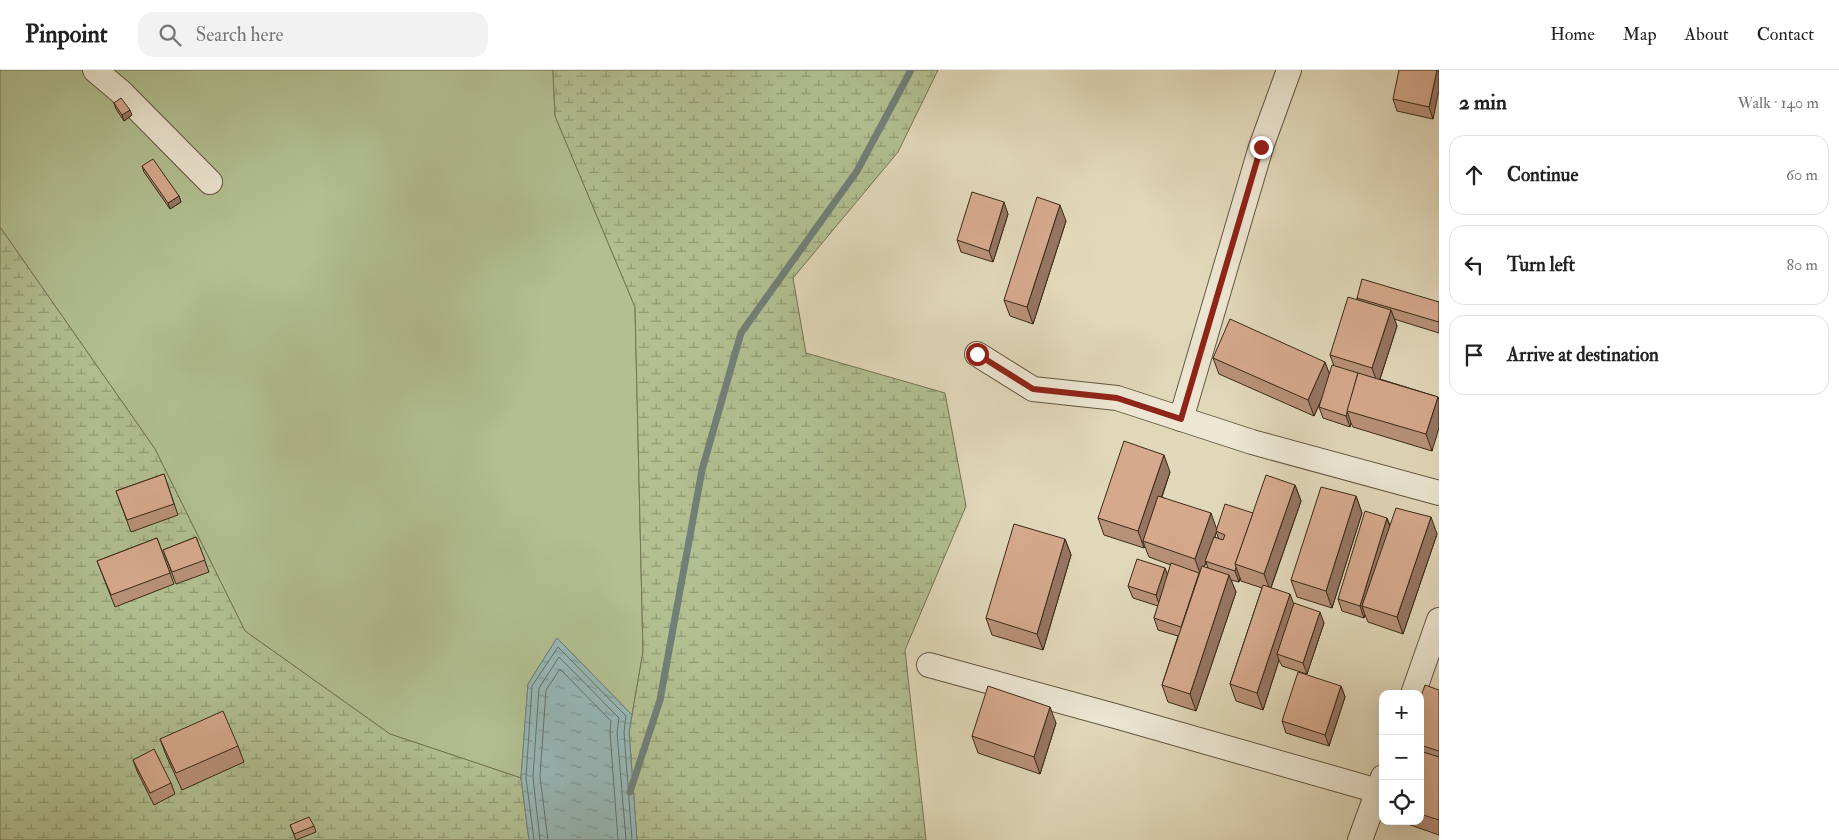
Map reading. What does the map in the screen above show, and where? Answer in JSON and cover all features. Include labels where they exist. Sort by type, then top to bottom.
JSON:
[{"type":"street","points":[[95,70],[128,99],[210,182]]},
{"type":"street","points":[[1181,419],[1261,147],[1289,70]]},
{"type":"street","points":[[977,354],[1033,389],[1117,398],[1252,442],[1439,493]]},
{"type":"street","points":[[1413,690],[1439,620]]},
{"type":"street","points":[[929,665],[1114,716],[1379,784]]},
{"type":"street","points":[[1360,840],[1379,787]]},
{"type":"green space","points":[[0,70],[553,70],[555,116],[635,307],[643,652],[632,715],[557,638],[528,684],[521,778],[390,734],[245,631],[155,449],[0,227]]},
{"type":"green space","points":[[553,70],[938,70],[898,152],[793,278],[806,353],[945,393],[966,506],[905,650],[926,840],[637,840],[629,732],[643,652],[635,307],[555,116]]},
{"type":"green space","points":[[0,227],[155,449],[245,631],[390,734],[521,778],[529,840],[0,840]]},
{"type":"water","points":[[557,638],[632,715],[629,732],[637,840],[529,840],[521,778],[528,684]]},
{"type":"building","points":[[1399,70],[1437,70],[1429,107],[1393,99]]},
{"type":"building","points":[[121,98],[130,110],[122,115],[114,103]]},
{"type":"building","points":[[153,159],[179,196],[168,203],[142,166]]},
{"type":"building","points":[[972,192],[1004,202],[989,251],[957,240]]},
{"type":"building","points":[[1037,197],[1060,205],[1027,307],[1004,300]]},
{"type":"building","points":[[1362,279],[1439,302],[1439,322],[1357,298]]},
{"type":"building","points":[[1348,297],[1391,310],[1372,368],[1330,355]]},
{"type":"building","points":[[1230,319],[1325,362],[1308,400],[1213,358]]},
{"type":"building","points":[[1332,365],[1358,373],[1346,416],[1319,407]]},
{"type":"building","points":[[1358,373],[1438,397],[1426,434],[1347,411]]},
{"type":"building","points":[[1124,441],[1164,455],[1138,531],[1098,518]]},
{"type":"building","points":[[164,474],[174,504],[127,520],[116,491]]},
{"type":"building","points":[[1266,475],[1295,485],[1264,574],[1235,564]]},
{"type":"building","points":[[1321,487],[1356,496],[1326,591],[1291,580]]},
{"type":"building","points":[[1158,496],[1211,513],[1195,559],[1143,541]]},
{"type":"building","points":[[1225,504],[1253,513],[1235,564],[1235,571],[1205,561],[1214,537],[1223,540],[1225,535],[1216,531]]},
{"type":"building","points":[[1396,508],[1431,517],[1397,617],[1362,606]]},
{"type":"building","points":[[1365,511],[1387,518],[1360,606],[1338,599]]},
{"type":"building","points":[[1014,524],[1065,539],[1037,634],[986,618]]},
{"type":"building","points":[[196,537],[205,560],[172,572],[163,550]]},
{"type":"building","points":[[157,538],[170,573],[111,595],[97,561]]},
{"type":"building","points":[[1137,559],[1165,568],[1156,595],[1128,586]]},
{"type":"building","points":[[1171,563],[1199,573],[1181,627],[1154,618]]},
{"type":"building","points":[[1202,566],[1229,575],[1190,694],[1162,685]]},
{"type":"building","points":[[1263,585],[1290,594],[1257,693],[1230,684]]},
{"type":"building","points":[[1294,603],[1320,612],[1303,663],[1277,654]]},
{"type":"building","points":[[1298,672],[1341,686],[1325,735],[1282,721]]},
{"type":"building","points":[[1425,685],[1439,690],[1439,751],[1424,746],[1423,690]]},
{"type":"building","points":[[988,686],[1050,707],[1034,757],[972,736]]},
{"type":"building","points":[[223,711],[238,746],[176,773],[160,739]]},
{"type":"building","points":[[154,749],[171,783],[150,793],[133,760]]},
{"type":"building","points":[[1424,752],[1439,757],[1439,820],[1424,815]]},
{"type":"building","points":[[309,817],[314,826],[294,834],[290,825]]},
{"type":"waterway","points":[[630,792],[660,700],[702,470],[741,333],[857,171],[911,70]]},
{"type":"route","points":[[977,354],[1033,389],[1117,398],[1181,419],[1261,147]]}]
